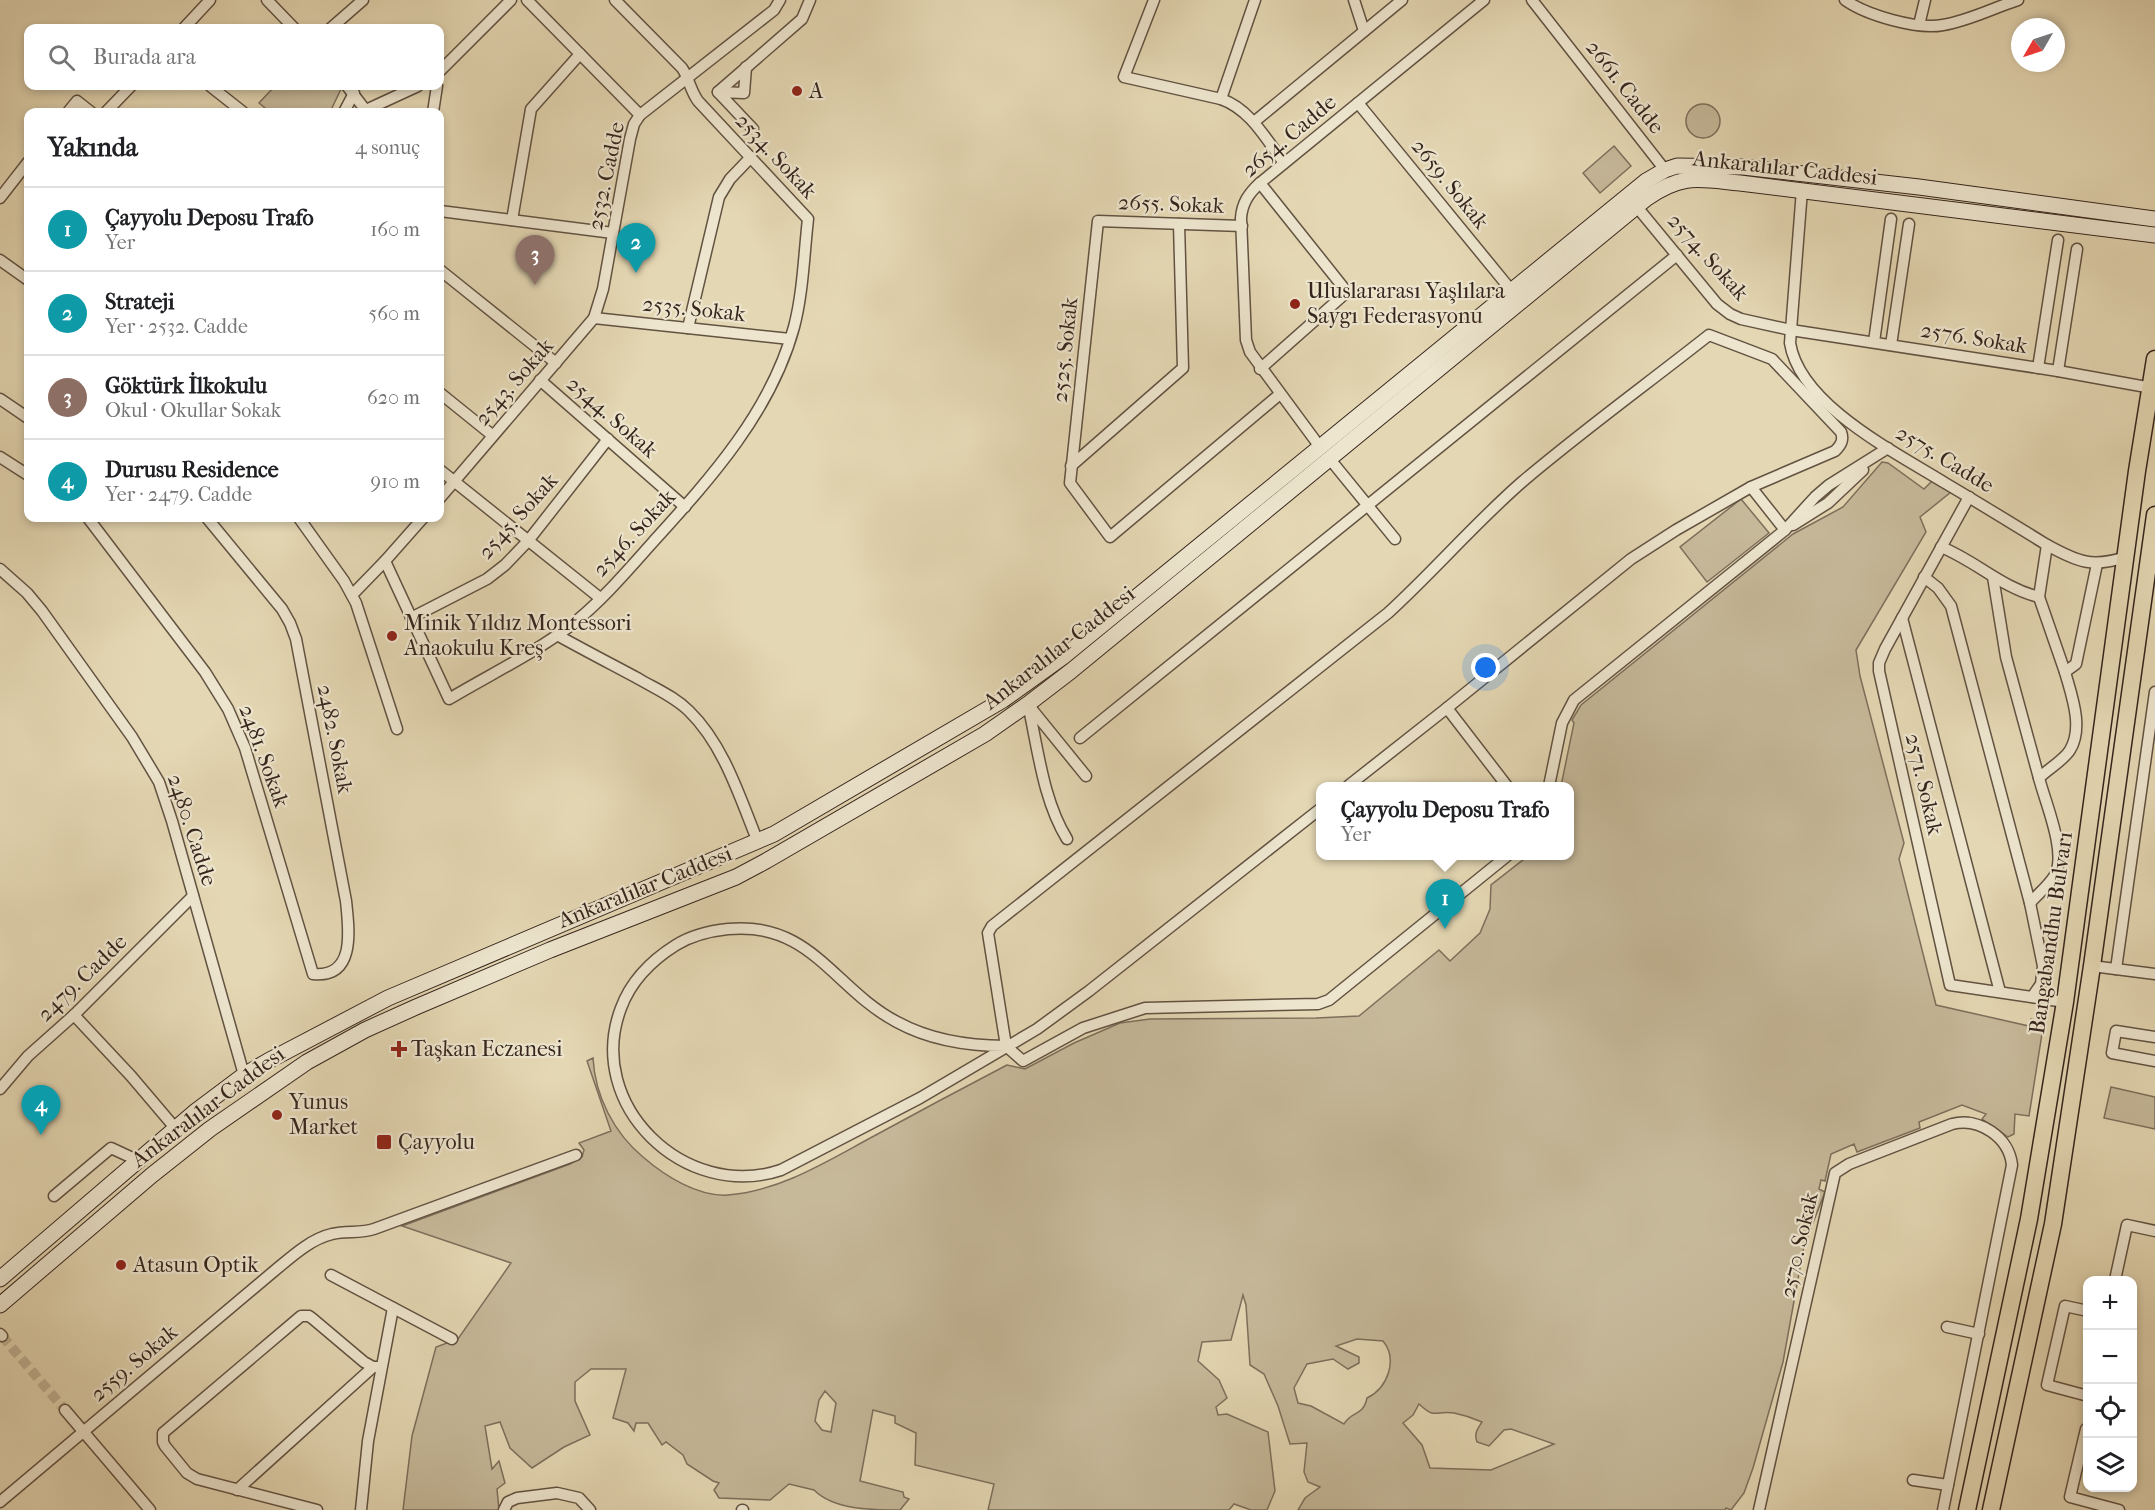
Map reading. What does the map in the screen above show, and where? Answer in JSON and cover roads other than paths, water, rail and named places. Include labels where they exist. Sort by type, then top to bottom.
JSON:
[{"type":"main road","name":"Ankaralılar Caddesi","points":[[0,1305],[152,1175],[253,1098],[336,1045],[365,1030],[550,950],[719,884],[766,861],[985,734],[1028,704],[1325,453],[1511,290],[1646,181],[1669,176],[1690,165],[1743,167],[1919,186],[2155,219]]},
{"type":"main road","name":"Ankaralılar Caddesi","points":[[1669,176],[1802,190],[2155,235]]},
{"type":"main road","name":"Ankaralılar Caddesi","points":[[0,1279],[176,1129],[244,1075],[355,1014],[407,990],[758,842],[1024,686],[1637,207],[1669,176]]},
{"type":"main road","name":"Bangabandhu Bulvarı","points":[[1967,1510],[2029,1219],[2065,1002],[2137,471],[2155,359]]},
{"type":"main road","name":"Bangabandhu Bulvarı","points":[[1991,1510],[2052,1230],[2153,549],[2155,515]]},
{"type":"main road","points":[[2126,557],[2153,549]]},
{"type":"main road","points":[[758,842],[766,861]]},
{"type":"main road","points":[[407,990],[416,1008]]},
{"type":"main road","points":[[244,1075],[253,1098]]},
{"type":"street","points":[[188,24],[210,0]]},
{"type":"street","points":[[267,0],[290,24]]},
{"type":"street","points":[[336,24],[363,0]]},
{"type":"street","points":[[444,67],[511,0]]},
{"type":"street","points":[[527,0],[640,115]]},
{"type":"street","name":"2534. Sokak","points":[[615,0],[682,68],[691,91],[698,101],[808,219],[797,314],[790,339]]},
{"type":"street","name":"2532. Cadde","points":[[594,318],[603,289],[631,131],[640,115],[774,10],[780,0]]},
{"type":"street","points":[[718,92],[802,19],[810,0]]},
{"type":"street","points":[[1154,0],[1124,76],[1221,99],[1236,107],[1254,122],[1284,163]]},
{"type":"street","points":[[1221,99],[1255,0]]},
{"type":"street","points":[[1354,0],[1364,31]]},
{"type":"street","points":[[1254,122],[1402,0]]},
{"type":"street","name":"2654. Cadde","points":[[1395,539],[1325,453],[1260,369],[1250,352],[1246,340],[1242,207],[1260,183],[1484,0]]},
{"type":"street","name":"2661. Cadde","points":[[1532,0],[1669,176]]},
{"type":"street","points":[[1845,0],[1877,15],[1932,26],[1949,24],[2018,0]]},
{"type":"street","points":[[1919,25],[1925,0]]},
{"type":"street","points":[[512,220],[531,109],[580,54]]},
{"type":"street","points":[[718,92],[744,93],[746,67]]},
{"type":"street","points":[[110,108],[127,90]]},
{"type":"street","points":[[215,90],[238,108]]},
{"type":"street","points":[[345,108],[351,90]]},
{"type":"street","points":[[352,90],[364,108]]},
{"type":"street","points":[[372,108],[410,90]]},
{"type":"street","points":[[434,108],[436,90]]},
{"type":"street","points":[[718,92],[753,129]]},
{"type":"street","points":[[71,108],[77,101],[86,108]]},
{"type":"street","name":"2659. Sokak","points":[[1358,103],[1511,290]]},
{"type":"street","points":[[687,328],[719,197],[730,179],[751,157]]},
{"type":"street","points":[[0,198],[24,167]]},
{"type":"street","points":[[1260,183],[1347,292],[1260,369]]},
{"type":"street","name":"2575. Cadde","points":[[1802,190],[1790,342],[1792,356],[1803,377],[1817,393],[1854,426],[1888,448],[2047,545],[2079,560],[2097,564]]},
{"type":"street","name":"2574. Sokak","points":[[1637,207],[1718,304],[1730,314],[1744,321],[1791,330]]},
{"type":"street","points":[[444,212],[613,233]]},
{"type":"street","points":[[1874,342],[1891,219]]},
{"type":"street","name":"2655. Sokak","points":[[1098,221],[1242,226]]},
{"type":"street","name":"2525. Sokak","points":[[1098,221],[1070,483],[1110,537],[1280,394]]},
{"type":"street","points":[[1071,466],[1183,368],[1179,224]]},
{"type":"street","points":[[1891,345],[1909,224]]},
{"type":"street","points":[[2038,368],[2058,240]]},
{"type":"street","points":[[2058,371],[2077,249]]},
{"type":"street","points":[[1080,738],[1677,255]]},
{"type":"street","points":[[0,260],[24,277]]},
{"type":"street","points":[[444,273],[556,363]]},
{"type":"street","name":"2535. Sokak","points":[[594,318],[790,339]]},
{"type":"street","name":"2543. Sokak","points":[[444,493],[594,318]]},
{"type":"street","name":"2576. Sokak","points":[[1791,330],[2058,371],[2152,388]]},
{"type":"street","points":[[1006,1047],[988,933],[992,926],[1388,613],[1522,482],[1708,335],[1772,359],[1843,436],[1843,440],[1835,451],[1751,487],[1630,559],[1353,782]]},
{"type":"street","name":"2546. Sokak","points":[[411,618],[449,699],[557,635],[600,598],[717,470],[745,431],[774,378],[790,339]]},
{"type":"street","name":"2544. Sokak","points":[[540,380],[685,507]]},
{"type":"street","points":[[444,396],[492,435]]},
{"type":"street","points":[[0,399],[24,415]]},
{"type":"street","name":"2545. Sokak","points":[[411,618],[487,579],[505,565],[528,541],[608,439]]},
{"type":"street","points":[[1550,782],[1562,723],[1574,700],[1785,530],[1828,503],[1888,448]]},
{"type":"street","points":[[0,457],[24,472]]},
{"type":"street","points":[[444,473],[600,598]]},
{"type":"street","points":[[1751,487],[1785,530]]},
{"type":"street","name":"2571. Sokak","points":[[1969,497],[1881,655],[1879,671],[1950,985],[2065,1002]]},
{"type":"street","name":"2481. Sokak","points":[[91,522],[205,672],[228,709],[245,748],[313,974]]},
{"type":"street","name":"2482. Sokak","points":[[210,522],[282,609],[294,632],[298,647],[342,876],[347,915],[346,952],[341,966],[328,974],[313,974]]},
{"type":"street","points":[[303,522],[352,595],[397,729]]},
{"type":"street","points":[[352,595],[419,522]]},
{"type":"street","points":[[2039,778],[2070,750],[2074,740],[2075,715],[2065,672],[2039,597],[2047,545]]},
{"type":"street","points":[[1941,547],[1970,561],[2018,591],[2039,597]]},
{"type":"street","points":[[2065,672],[2076,664],[2097,564],[2126,557]]},
{"type":"street","points":[[385,561],[411,618]]},
{"type":"street","name":"2480. Cadde","points":[[0,569],[42,610],[159,782],[244,1075]]},
{"type":"street","points":[[1924,577],[1938,588],[1951,606],[2030,903],[2043,966],[2041,984],[2032,997]]},
{"type":"street","points":[[1993,577],[2006,657],[2058,848],[2059,864],[2055,875],[2030,903]]},
{"type":"street","points":[[1902,618],[2000,992]]},
{"type":"street","points":[[557,635],[666,694],[689,711],[700,723],[718,752],[734,783],[758,842]]},
{"type":"street","points":[[2116,969],[2155,692]]},
{"type":"street","points":[[1028,704],[1086,776]]},
{"type":"street","points":[[1028,704],[1049,799],[1057,822],[1067,839]]},
{"type":"street","points":[[1447,708],[1504,782]]},
{"type":"street","points":[[1316,811],[1089,991],[1037,1029],[1006,1047],[920,1098],[780,1170],[767,1175],[746,1178],[724,1176],[704,1170],[678,1159],[663,1148],[627,1107],[618,1082],[614,1057],[614,1038],[621,1007],[644,970],[665,952],[699,933],[738,928],[757,928],[776,933],[823,961],[886,1016],[918,1032],[954,1041],[1006,1047],[1023,1061],[1083,1028],[1145,1008],[1318,1004],[1329,1000],[1501,860]]},
{"type":"street","name":"2479. Cadde","points":[[0,1089],[28,1056],[74,1015],[193,896]]},
{"type":"street","points":[[2092,966],[2155,974]]},
{"type":"street","points":[[74,1015],[131,1076],[176,1129]]},
{"type":"street","points":[[2155,1037],[2116,1031],[2112,1053],[2155,1061]]},
{"type":"street","name":"2570. Sokak","points":[[1759,1510],[1835,1173],[1845,1165],[1960,1122],[1974,1123],[1990,1131],[2006,1146],[2012,1165],[1979,1334]]},
{"type":"street","points":[[54,1196],[111,1148],[139,1161]]},
{"type":"street","name":"2559. Sokak","points":[[0,1502],[294,1255],[325,1236],[374,1229],[576,1155]]},
{"type":"street","points":[[2116,1276],[2127,1225],[2155,1232]]},
{"type":"street","points":[[331,1275],[452,1339]]},
{"type":"street","points":[[2083,1310],[2065,1306],[2047,1385],[2083,1395]]},
{"type":"street","points":[[361,1510],[377,1367],[393,1308]]},
{"type":"street","points":[[317,1510],[201,1481],[188,1473],[163,1442],[162,1437],[166,1429],[301,1316],[309,1316],[360,1359],[377,1367]]},
{"type":"street","points":[[1943,1510],[1979,1334],[1947,1327]]},
{"type":"street","points":[[237,1490],[377,1367]]},
{"type":"street","points":[[65,1410],[150,1510]]},
{"type":"street","points":[[2084,1438],[2070,1497],[2119,1510]]},
{"type":"street","points":[[1913,1480],[1948,1485]]},
{"type":"street","points":[[504,1510],[508,1502],[517,1498],[557,1493],[579,1498],[590,1510]]},
{"type":"tunnel","points":[[2,1336],[65,1410]]},
{"type":"place","name":"A","points":[[797,91]]},
{"type":"place","name":"Strateji","points":[[636,273]]},
{"type":"place","name":"Göktürk İlkokulu","points":[[535,285]]},
{"type":"place","name":"Uluslararası Yaşlılara Saygı Federasyonu","points":[[1295,304]]},
{"type":"place","name":"Minik Yıldız Montessori Anaokulu Kreş","points":[[392,636]]},
{"type":"place","name":"Çayyolu Deposu Trafo","points":[[1445,929]]},
{"type":"place","name":"Taşkan Eczanesi","points":[[399,1049]]},
{"type":"place","name":"Yunus Market","points":[[277,1115]]},
{"type":"place","name":"Durusu Residence","points":[[41,1135]]},
{"type":"place","name":"Çayyolu","points":[[384,1142]]},
{"type":"place","name":"Atasun Optik","points":[[121,1265]]}]
